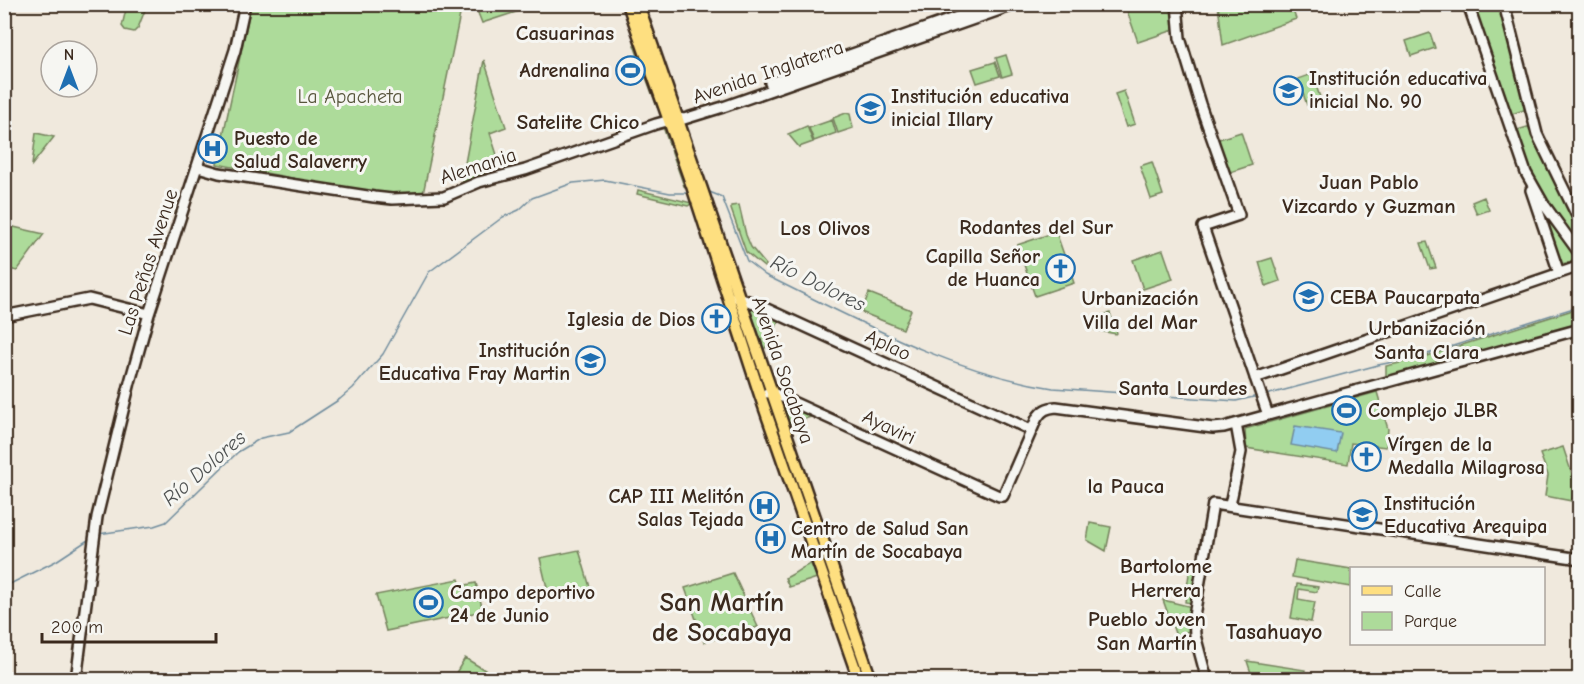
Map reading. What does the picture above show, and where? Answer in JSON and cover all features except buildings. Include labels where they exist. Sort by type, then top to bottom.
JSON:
[{"type":"main road","name":"Avenida Socabaya","points":[[628,4],[674,119]]},
{"type":"main road","name":"Avenida Socabaya","points":[[638,4],[859,680]]},
{"type":"main road","name":"Avenida Socabaya","points":[[766,393],[871,680]]},
{"type":"street","name":"Las Peñas Avenue","points":[[76,680],[97,517],[130,382],[149,314],[235,50],[245,4]]},
{"type":"street","name":"Avenida Inglaterra","points":[[674,119],[994,4]]},
{"type":"street","name":"Avenida Inglaterra","points":[[674,119],[684,119],[723,106],[1017,4]]},
{"type":"street","points":[[1177,4],[1180,38],[1200,104],[1239,215],[1203,227],[1268,416]]},
{"type":"street","points":[[1468,4],[1559,273]]},
{"type":"street","points":[[1504,4],[1537,135],[1580,222]]},
{"type":"street","name":"Alemania","points":[[198,167],[219,173],[374,198],[444,198],[479,182],[533,167],[674,119]]},
{"type":"street","points":[[1526,173],[1543,203],[1580,254]]},
{"type":"street","points":[[1255,378],[1580,266]]},
{"type":"street","name":"Aplao","points":[[733,297],[1031,430]]},
{"type":"street","points":[[4,316],[88,299],[149,314]]},
{"type":"street","points":[[1031,430],[1042,411],[1056,407],[1213,428],[1236,424],[1580,329]]},
{"type":"street","name":"Ayaviri","points":[[766,393],[999,496],[1004,496],[1031,430]]},
{"type":"street","points":[[1230,505],[1241,452],[1236,424]]},
{"type":"street","points":[[1207,680],[1195,635],[1194,616],[1213,504],[1580,559]]},
{"type":"green space","points":[[485,4],[513,5],[516,12],[482,23],[476,8]]},
{"type":"green space","points":[[127,5],[147,5],[138,28],[134,32],[125,30],[122,26]]},
{"type":"green space","name":"La Apacheta","points":[[251,5],[462,5],[423,194],[366,192],[217,164]]},
{"type":"green space","points":[[1125,5],[1171,5],[1174,30],[1138,42]]},
{"type":"green space","points":[[1218,5],[1291,5],[1296,19],[1223,45]]},
{"type":"green space","points":[[1471,5],[1501,5],[1527,109],[1509,115]]},
{"type":"green space","points":[[1430,33],[1435,48],[1411,56],[1406,41]]},
{"type":"green space","points":[[637,44],[660,106],[657,107],[634,45]]},
{"type":"green space","points":[[1006,55],[1012,74],[1002,77],[996,58]]},
{"type":"green space","points":[[484,60],[506,127],[490,133],[498,158],[482,164],[485,175],[461,185]]},
{"type":"green space","points":[[995,62],[1000,76],[977,83],[972,69]]},
{"type":"green space","points":[[1312,74],[1321,100],[1307,105],[1298,79]]},
{"type":"green space","points":[[1124,91],[1135,124],[1126,127],[1115,94]]},
{"type":"green space","points":[[846,113],[850,114],[853,128],[838,133],[833,118]]},
{"type":"green space","points":[[832,120],[836,133],[814,141],[809,128]]},
{"type":"green space","points":[[666,124],[688,185],[684,186],[663,127]]},
{"type":"green space","points":[[807,126],[813,142],[799,147],[788,134]]},
{"type":"green space","points":[[1531,126],[1579,230],[1579,250],[1537,190],[1514,131]]},
{"type":"green space","points":[[1241,132],[1252,165],[1227,173],[1216,140]]},
{"type":"green space","points":[[36,133],[54,137],[32,165]]},
{"type":"green space","points":[[1152,162],[1163,195],[1151,199],[1140,166]]},
{"type":"green space","points":[[638,190],[692,203],[688,206],[641,195],[637,194]]},
{"type":"green space","points":[[1484,197],[1489,210],[1477,214],[1472,202]]},
{"type":"green space","points":[[739,205],[746,235],[751,247],[766,265],[764,267],[746,252],[731,209],[731,206]]},
{"type":"green space","points":[[1546,213],[1579,259],[1559,265],[1544,214]]},
{"type":"green space","points":[[5,225],[44,234],[17,271],[5,268]]},
{"type":"green space","points":[[1056,232],[1074,283],[1035,296],[1017,245]]},
{"type":"green space","points":[[1427,242],[1436,268],[1430,269],[1421,243]]},
{"type":"green space","points":[[1163,250],[1173,279],[1143,289],[1133,260]]},
{"type":"green space","points":[[1272,258],[1280,281],[1266,286],[1259,262]]},
{"type":"green space","points":[[869,293],[911,310],[903,329],[861,312]]},
{"type":"green space","points":[[749,308],[779,321],[764,350]]},
{"type":"green space","points":[[1579,308],[1579,324],[1386,377],[1386,366],[1418,359]]},
{"type":"green space","points":[[1110,313],[1117,333],[1095,330],[1092,318]]},
{"type":"green space","name":"Complejo JLBR","points":[[1377,392],[1388,429],[1386,447],[1351,443],[1348,464],[1246,448],[1245,429]]},
{"type":"green space","points":[[779,398],[817,415],[788,424]]},
{"type":"green space","points":[[771,401],[805,500],[800,502],[766,403]]},
{"type":"green space","points":[[1563,447],[1575,483],[1572,501],[1545,496],[1548,475],[1540,454]]},
{"type":"green space","points":[[1090,523],[1111,527],[1106,551],[1087,540]]},
{"type":"green space","points":[[579,550],[592,594],[548,592],[540,558]]},
{"type":"green space","points":[[1295,560],[1350,569],[1350,587],[1292,577]]},
{"type":"green space","points":[[811,564],[817,578],[789,587],[785,578]]},
{"type":"green space","points":[[1190,567],[1197,567],[1191,603],[1185,602]]},
{"type":"green space","points":[[733,573],[758,627],[704,642],[685,588]]},
{"type":"green space","name":"Campo deportivo 24 de Junio","points":[[459,579],[461,586],[476,583],[483,611],[386,631],[376,595]]},
{"type":"green space","points":[[1297,584],[1318,587],[1317,592],[1299,589],[1298,599],[1315,602],[1311,622],[1291,618]]},
{"type":"green space","points":[[1163,600],[1192,607],[1189,631],[1176,636]]},
{"type":"green space","points":[[465,658],[498,678],[460,679],[454,676]]},
{"type":"green space","points":[[1247,661],[1305,670],[1303,679],[1253,679]]},
{"type":"water","points":[[1295,426],[1341,433],[1337,453],[1291,445]]},
{"type":"waterway","name":"Río Dolores","points":[[98,534],[154,526],[166,522],[238,452],[261,438],[289,432],[340,399],[383,354],[429,272],[503,217],[519,210],[532,198],[573,183],[605,180],[670,193],[691,193]]},
{"type":"waterway","name":"Río Dolores","points":[[707,191],[722,197],[747,261],[765,275],[869,326],[941,357],[977,370],[1053,388],[1236,401],[1258,396]]},
{"type":"waterway","name":"Río Dolores","points":[[1266,395],[1378,365],[1418,357],[1580,306]]},
{"type":"waterway","name":"Río Dolores","points":[[4,589],[56,561],[91,538]]},
{"type":"place","name":"Adrenalina","points":[[631,70]]},
{"type":"place","name":"Institución educativa inicial No. 90","points":[[1288,90]]},
{"type":"place","name":"Institución educativa inicial Illary","points":[[870,108]]},
{"type":"place","name":"Puesto de Salud Salaverry","points":[[213,149]]},
{"type":"place","name":"Capilla Señor de Huanca","points":[[1061,268]]},
{"type":"place","name":"CEBA Paucarpata","points":[[1309,297]]},
{"type":"place","name":"Iglesia de Dios","points":[[716,319]]},
{"type":"place","name":"Institución Educativa Fray Martin","points":[[591,361]]},
{"type":"place","name":"Complejo JLBR","points":[[1347,410]]},
{"type":"place","name":"Vírgen de la Medalla Milagrosa","points":[[1367,456]]},
{"type":"place","name":"CAP III Melitón Salas Tejada","points":[[765,507]]},
{"type":"place","name":"Institución Educativa Arequipa","points":[[1363,515]]},
{"type":"place","name":"Centro de Salud San Martín de Socabaya","points":[[770,539]]},
{"type":"place","name":"Campo deportivo 24 de Junio","points":[[429,603]]},
{"type":"district","name":"Casuarinas","points":[[565,33]]},
{"type":"district","name":"Satelite Chico","points":[[578,122]]},
{"type":"district","name":"Juan Pablo Vizcardo y Guzman","points":[[1369,194]]},
{"type":"district","name":"Rodantes del Sur","points":[[1036,227]]},
{"type":"district","name":"Los Olivos","points":[[825,228]]},
{"type":"district","name":"Urbanización Villa del Mar","points":[[1140,310]]},
{"type":"district","name":"Urbanización Santa Clara","points":[[1427,340]]},
{"type":"district","name":"Santa Lourdes","points":[[1183,388]]},
{"type":"district","name":"la Pauca","points":[[1126,486]]},
{"type":"district","name":"Bartolome Herrera","points":[[1166,578]]},
{"type":"district","name":"San Martín de Socabaya","points":[[722,618]]},
{"type":"district","name":"Pueblo Joven San Martín","points":[[1147,631]]},
{"type":"district","name":"Tasahuayo","points":[[1274,632]]}]
